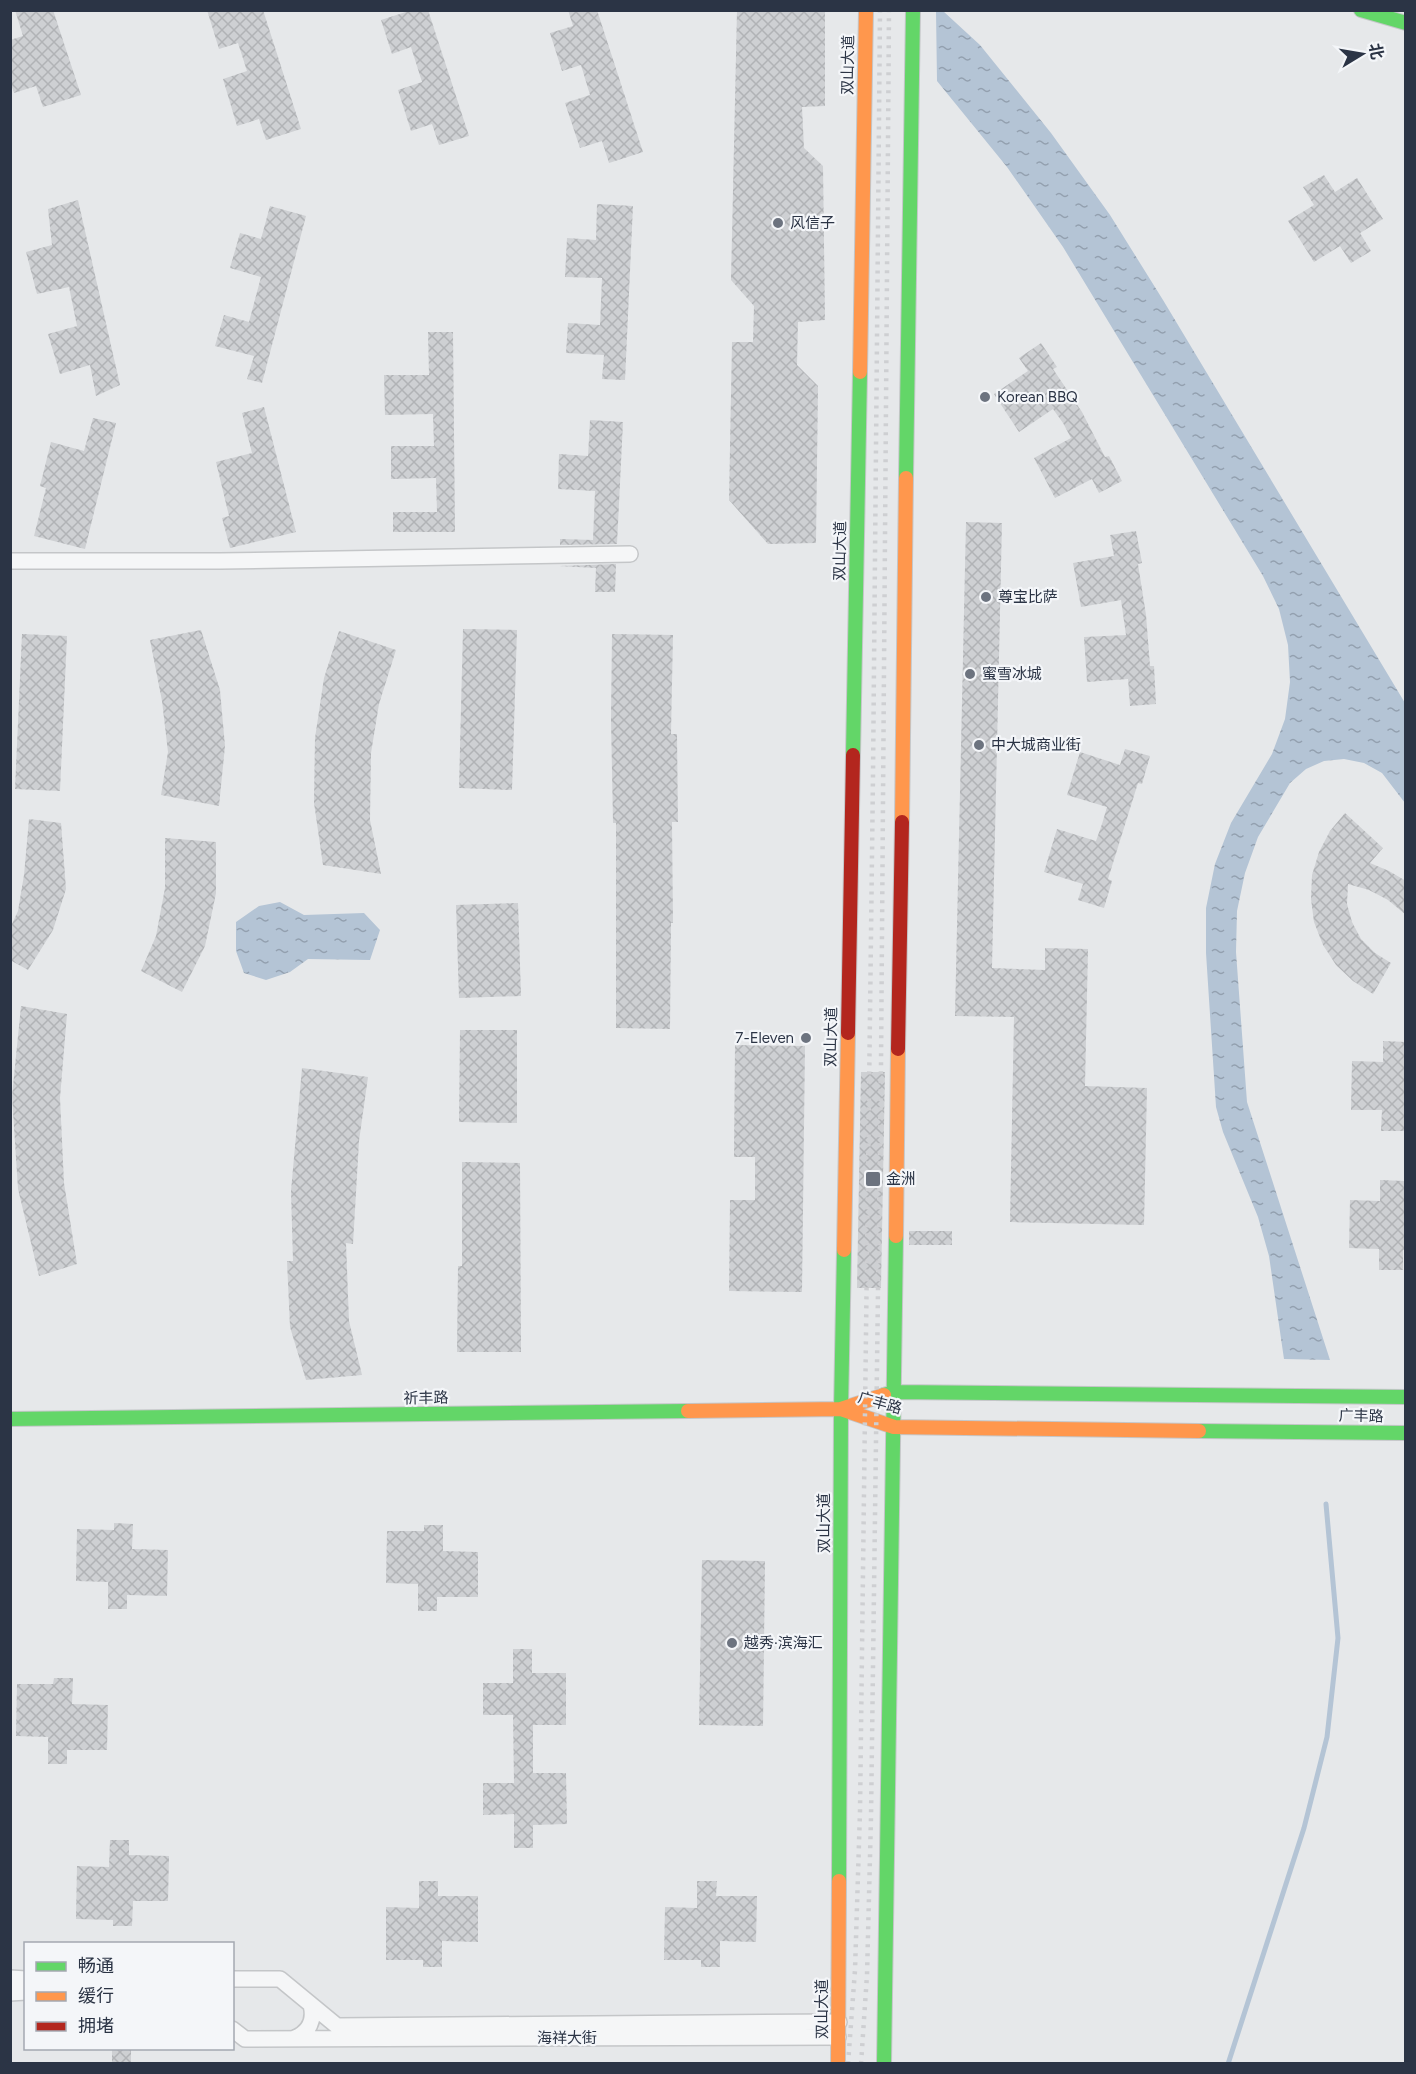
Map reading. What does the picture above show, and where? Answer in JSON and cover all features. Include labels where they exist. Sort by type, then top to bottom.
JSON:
[{"type":"street","name":"双山大道","points":[[838,2064],[842,1409],[866,10]]},
{"type":"street","points":[[884,2064],[913,10]]},
{"type":"street","points":[[1361,10],[1406,23]]},
{"type":"street","points":[[10,561],[220,561],[630,554]]},
{"type":"street","name":"广丰路","points":[[842,1409],[894,1392],[1406,1397]]},
{"type":"street","name":"广丰路","points":[[842,1409],[894,1427],[1406,1433]]},
{"type":"street","name":"祈丰路","points":[[10,1419],[842,1409]]},
{"type":"street","name":"海祥大街","points":[[234,1980],[280,1979],[337,2026],[838,2030]]},
{"type":"street","points":[[295,2038],[305,2032],[311,2022],[311,2005]]},
{"type":"street","name":"海祥大街","points":[[234,2031],[245,2039],[838,2030]]},
{"type":"water","points":[[936,11],[943,11],[980,45],[1051,133],[1110,215],[1405,703],[1405,803],[1382,773],[1364,763],[1344,759],[1324,761],[1306,769],[1290,783],[1258,837],[1245,873],[1237,911],[1236,952],[1247,1102],[1330,1360],[1284,1359],[1269,1256],[1258,1217],[1223,1132],[1216,1107],[1206,953],[1206,908],[1215,864],[1231,823],[1272,754],[1285,719],[1290,682],[1288,645],[1279,609],[1263,576],[1063,247],[1007,167],[937,81]]},
{"type":"water","points":[[280,902],[304,915],[364,913],[380,930],[370,960],[308,959],[290,972],[266,980],[244,973],[236,951],[236,922],[259,906]]},
{"type":"building","points":[[15,10],[53,10],[81,95],[43,107],[36,86],[14,93],[10,81],[10,40],[23,36]]},
{"type":"building","points":[[207,10],[263,10],[301,129],[266,140],[259,119],[237,126],[223,79],[247,71],[238,43],[219,49]]},
{"type":"building","points":[[412,10],[428,10],[469,136],[439,145],[432,124],[411,131],[398,90],[422,82],[411,47],[392,54],[381,20]]},
{"type":"building","points":[[568,10],[597,10],[643,152],[609,163],[602,141],[580,148],[565,103],[590,95],[581,65],[562,71],[550,33],[573,26]]},
{"type":"building","name":"风信子","points":[[737,10],[825,10],[825,106],[802,107],[804,148],[823,166],[825,320],[798,322],[797,365],[818,386],[816,543],[768,544],[729,500],[732,342],[753,342],[754,306],[731,280]]},
{"type":"building","points":[[1324,175],[1335,192],[1357,178],[1383,219],[1360,233],[1371,251],[1351,263],[1340,246],[1314,262],[1288,221],[1314,205],[1303,187]]},
{"type":"building","points":[[78,200],[120,385],[96,396],[90,365],[60,374],[48,334],[77,326],[69,287],[37,294],[26,252],[52,245],[48,209]]},
{"type":"building","points":[[597,204],[633,206],[625,380],[602,379],[604,355],[566,353],[568,323],[600,325],[602,278],[565,277],[567,238],[596,240]]},
{"type":"building","points":[[270,206],[306,216],[262,383],[247,379],[254,356],[215,346],[224,315],[249,322],[261,277],[230,268],[240,233],[261,239]]},
{"type":"building","points":[[428,332],[453,332],[455,532],[393,532],[393,512],[437,512],[436,478],[391,479],[391,446],[434,446],[433,414],[385,415],[384,375],[429,375]]},
{"type":"building","points":[[1041,343],[1057,367],[1053,369],[1082,412],[1105,457],[1109,456],[1122,481],[1099,493],[1092,479],[1055,498],[1034,458],[1071,438],[1063,423],[1053,409],[1019,432],[994,394],[1028,371],[1019,358]]},
{"type":"building","points":[[264,407],[296,532],[230,548],[222,518],[229,516],[216,462],[252,453],[242,413]]},
{"type":"building","points":[[93,418],[116,423],[85,549],[34,536],[46,488],[40,486],[51,442],[84,451]]},
{"type":"building","points":[[590,420],[623,422],[617,544],[560,545],[560,539],[593,540],[595,491],[558,489],[559,454],[588,456]]},
{"type":"building","points":[[966,522],[1002,523],[992,968],[1045,970],[1045,948],[1088,949],[1085,1086],[1147,1088],[1144,1225],[1010,1222],[1014,1017],[955,1016]]},
{"type":"building","points":[[1136,531],[1142,563],[1138,564],[1146,615],[1150,666],[1154,666],[1156,704],[1130,706],[1128,679],[1087,682],[1084,637],[1126,635],[1121,600],[1081,607],[1073,563],[1114,556],[1110,535]]},
{"type":"building","points":[[616,564],[615,592],[595,592],[596,568],[559,566]]},
{"type":"building","points":[[463,629],[517,630],[512,790],[459,788]]},
{"type":"building","points":[[201,630],[220,690],[225,746],[219,806],[161,795],[168,752],[162,701],[150,640]]},
{"type":"building","points":[[339,631],[396,650],[379,704],[371,753],[370,820],[381,874],[323,865],[314,803],[315,738],[324,678]]},
{"type":"building","points":[[22,634],[67,636],[60,791],[15,789]]},
{"type":"building","points":[[612,634],[673,635],[671,734],[677,734],[678,822],[672,822],[673,923],[671,923],[670,1029],[616,1028],[616,823],[613,823]]},
{"type":"building","points":[[1125,749],[1150,756],[1142,784],[1138,783],[1108,879],[1112,881],[1104,908],[1078,900],[1083,884],[1044,872],[1057,829],[1096,841],[1102,824],[1107,807],[1067,795],[1080,752],[1120,765]]},
{"type":"building","points":[[1345,813],[1383,848],[1370,863],[1406,881],[1406,915],[1388,900],[1369,890],[1348,884],[1347,904],[1352,922],[1361,939],[1375,953],[1391,963],[1373,994],[1353,981],[1336,965],[1323,945],[1314,922],[1311,899],[1312,875],[1319,852],[1330,831]]},
{"type":"building","points":[[29,819],[61,823],[66,889],[53,930],[28,970],[10,960],[10,928],[18,911]]},
{"type":"building","points":[[165,838],[216,842],[216,893],[205,946],[182,992],[141,971],[156,936],[165,888]]},
{"type":"building","points":[[518,903],[521,996],[459,998],[456,905]]},
{"type":"building","points":[[21,1006],[67,1014],[60,1098],[64,1183],[77,1264],[39,1276],[18,1189],[12,1096]]},
{"type":"building","points":[[460,1030],[517,1030],[517,1123],[459,1122]]},
{"type":"building","points":[[1383,1041],[1406,1042],[1406,1131],[1381,1131],[1382,1110],[1351,1110],[1352,1061],[1383,1062]]},
{"type":"building","points":[[735,1045],[805,1046],[802,1292],[729,1291],[730,1200],[755,1200],[755,1157],[734,1157]]},
{"type":"building","points":[[302,1068],[368,1077],[359,1141],[353,1244],[346,1243],[349,1321],[362,1375],[306,1380],[290,1327],[287,1261],[293,1261],[291,1191]]},
{"type":"building","points":[[861,1072],[885,1072],[881,1288],[857,1288]]},
{"type":"building","points":[[462,1162],[520,1163],[521,1352],[457,1352],[458,1266],[462,1266]]},
{"type":"building","points":[[1380,1180],[1404,1181],[1406,1250],[1403,1250],[1403,1270],[1379,1270],[1379,1249],[1349,1248],[1350,1200],[1380,1201]]},
{"type":"building","points":[[909,1231],[952,1231],[952,1245],[909,1245]]},
{"type":"building","points":[[114,1523],[133,1524],[132,1549],[168,1550],[167,1596],[127,1595],[127,1609],[108,1609],[108,1582],[76,1581],[77,1529],[114,1530]]},
{"type":"building","points":[[424,1525],[443,1525],[443,1551],[478,1552],[478,1597],[437,1597],[437,1611],[418,1611],[418,1584],[386,1583],[387,1531],[424,1531]]},
{"type":"building","name":"越秀·滨海汇","points":[[702,1560],[765,1561],[763,1726],[699,1725]]},
{"type":"building","points":[[513,1649],[532,1649],[532,1673],[566,1673],[566,1725],[533,1725],[533,1773],[566,1773],[567,1824],[533,1825],[533,1848],[514,1848],[514,1814],[483,1815],[483,1783],[514,1783],[513,1715],[483,1715],[483,1683],[513,1683]]},
{"type":"building","points":[[54,1678],[73,1678],[72,1704],[108,1705],[107,1750],[67,1750],[67,1764],[48,1764],[48,1737],[16,1736],[17,1684],[53,1684]]},
{"type":"building","points":[[110,1840],[129,1840],[129,1855],[169,1856],[168,1901],[133,1901],[132,1926],[113,1926],[113,1920],[76,1919],[77,1866],[109,1867]]},
{"type":"building","points":[[419,1881],[438,1881],[438,1896],[478,1896],[478,1942],[442,1941],[442,1967],[423,1967],[423,1960],[386,1960],[386,1907],[419,1908]]},
{"type":"building","points":[[697,1881],[717,1881],[716,1896],[757,1896],[756,1942],[720,1941],[720,1967],[701,1967],[701,1960],[664,1960],[665,1907],[697,1908]]},
{"type":"building","points":[[112,2050],[131,2050],[131,2064],[112,2064]]},
{"type":"waterway","points":[[1228,2064],[1304,1828],[1327,1737],[1338,1638],[1326,1504]]},
{"type":"railway","points":[[848,2064],[855,1970],[860,1811],[880,10]]},
{"type":"railway","points":[[861,2064],[867,1975],[871,1817],[881,1065],[889,10]]},
{"type":"traffic: fast","points":[[906,478],[913,10]]},
{"type":"traffic: fast","points":[[1361,10],[1406,23]]},
{"type":"traffic: fast","points":[[853,755],[860,372]]},
{"type":"traffic: fast","points":[[884,2064],[896,1236]]},
{"type":"traffic: fast","points":[[839,1881],[844,1250]]},
{"type":"traffic: fast","points":[[884,1395],[894,1392],[1406,1397]]},
{"type":"traffic: fast","points":[[10,1419],[688,1411]]},
{"type":"traffic: fast","points":[[1199,1431],[1406,1433]]},
{"type":"traffic: slow","points":[[860,372],[866,10]]},
{"type":"traffic: slow","points":[[902,822],[906,478]]},
{"type":"traffic: slow","points":[[844,1250],[848,1033]]},
{"type":"traffic: slow","points":[[896,1236],[898,1049]]},
{"type":"traffic: slow","points":[[688,1411],[841,1409],[884,1395]]},
{"type":"traffic: slow","points":[[841,1409],[894,1427],[1199,1431]]},
{"type":"traffic: slow","points":[[838,2064],[839,1881]]},
{"type":"traffic: jam","points":[[848,1033],[853,755]]},
{"type":"traffic: jam","points":[[898,1049],[902,822]]},
{"type":"place","name":"风信子","points":[[778,223]]},
{"type":"place","name":"Korean BBQ","points":[[985,397]]},
{"type":"place","name":"尊宝比萨","points":[[986,597]]},
{"type":"place","name":"蜜雪冰城","points":[[970,674]]},
{"type":"place","name":"中大城商业街","points":[[979,745]]},
{"type":"place","name":"7-Eleven","points":[[806,1038]]},
{"type":"place","name":"金洲","points":[[873,1179]]},
{"type":"place","name":"越秀·滨海汇","points":[[732,1643]]}]
